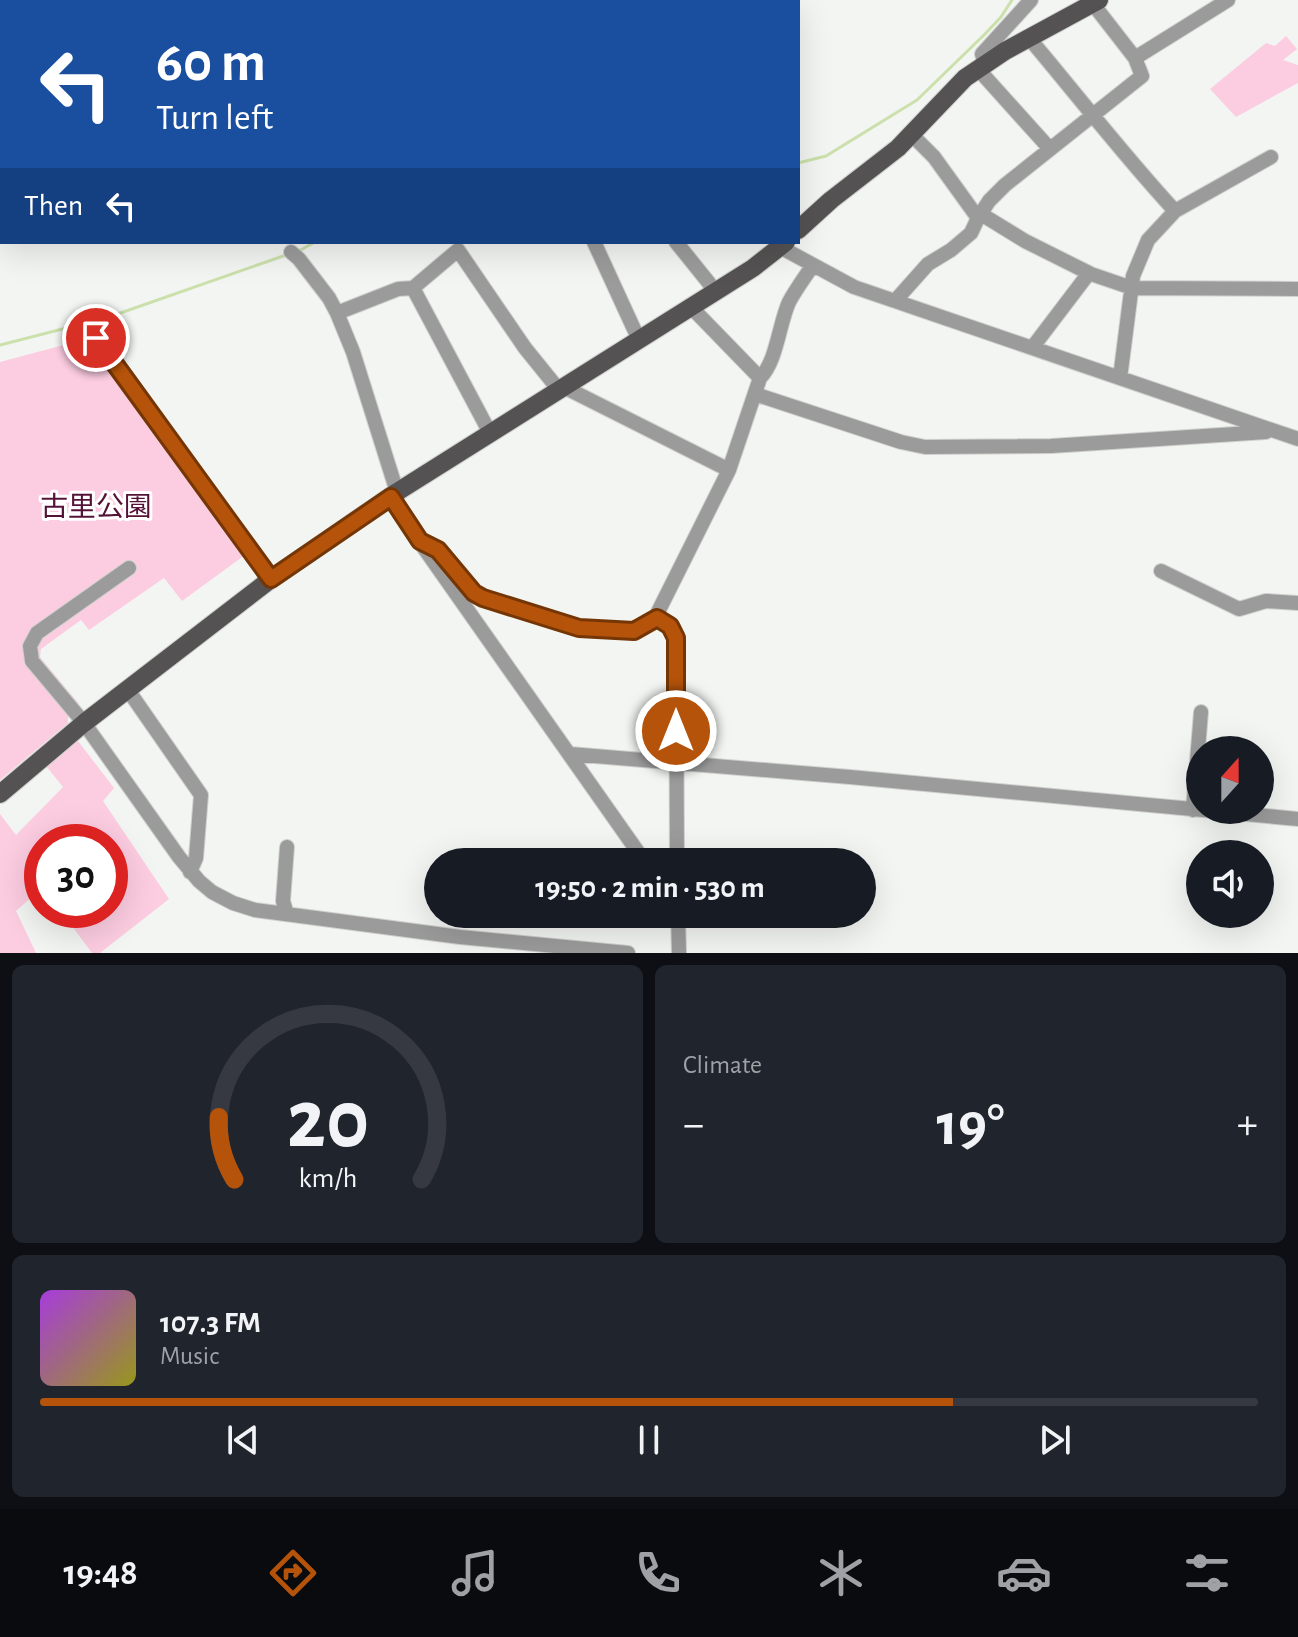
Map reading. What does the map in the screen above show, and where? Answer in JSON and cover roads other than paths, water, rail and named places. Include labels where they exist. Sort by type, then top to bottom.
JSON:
[{"type":"main road","points":[[800,228],[898,148],[965,78],[1088,3]]},
{"type":"main road","points":[[0,794],[84,723],[271,579],[394,494],[753,268],[775,247]]},
{"type":"street","points":[[1031,0],[982,54],[981,66],[1050,149]]},
{"type":"street","points":[[1135,58],[1228,0]]},
{"type":"street","points":[[895,301],[928,264],[971,233],[989,201],[1005,185],[1142,76],[1135,58],[1088,3]]},
{"type":"street","points":[[1029,38],[1144,178],[1175,211]]},
{"type":"street","points":[[911,134],[934,157],[980,216],[1089,273],[1132,288],[1298,289]]},
{"type":"street","points":[[1120,378],[1133,276],[1148,240],[1175,211],[1271,157]]},
{"type":"street","points":[[595,244],[639,340]]},
{"type":"street","points":[[678,244],[714,293]]},
{"type":"street","points":[[775,247],[854,287],[1298,439]]},
{"type":"street","points":[[337,313],[398,289],[413,288],[458,250],[517,338],[561,388],[729,470]]},
{"type":"street","points":[[293,254],[329,298],[337,313],[353,352],[394,494],[420,541],[635,848]]},
{"type":"street","points":[[420,541],[438,550],[474,593],[483,598],[579,628],[634,631],[657,618],[664,598],[729,470],[788,304],[813,265]]},
{"type":"street","points":[[1032,348],[1089,273]]},
{"type":"street","points":[[413,288],[490,433]]},
{"type":"street","points":[[691,307],[760,378]]},
{"type":"street","points":[[96,338],[271,579]]},
{"type":"street","points":[[755,394],[925,447],[1067,445],[1270,431]]},
{"type":"street","points":[[129,568],[37,633],[30,646],[32,661],[84,723],[190,872],[212,892],[255,910],[460,937],[628,953]]},
{"type":"street","points":[[1161,571],[1239,609],[1266,601],[1298,603]]},
{"type":"street","points":[[657,618],[670,626],[676,638],[677,848]]},
{"type":"street","points":[[128,690],[201,795],[196,858],[190,872]]},
{"type":"street","points":[[1199,736],[1201,712]]},
{"type":"street","points":[[570,754],[1186,809]]},
{"type":"street","points":[[1274,817],[1298,819]]},
{"type":"street","points":[[287,847],[283,901],[287,914]]},
{"type":"street","points":[[677,928],[679,953]]},
{"type":"waterway","points":[[800,162],[826,156],[917,100],[984,35],[1012,0]]},
{"type":"waterway","points":[[297,252],[311,244]]},
{"type":"waterway","points":[[0,345],[109,317],[286,255]]},
{"type":"park label","name":"古里公園","points":[[96,508]]}]
